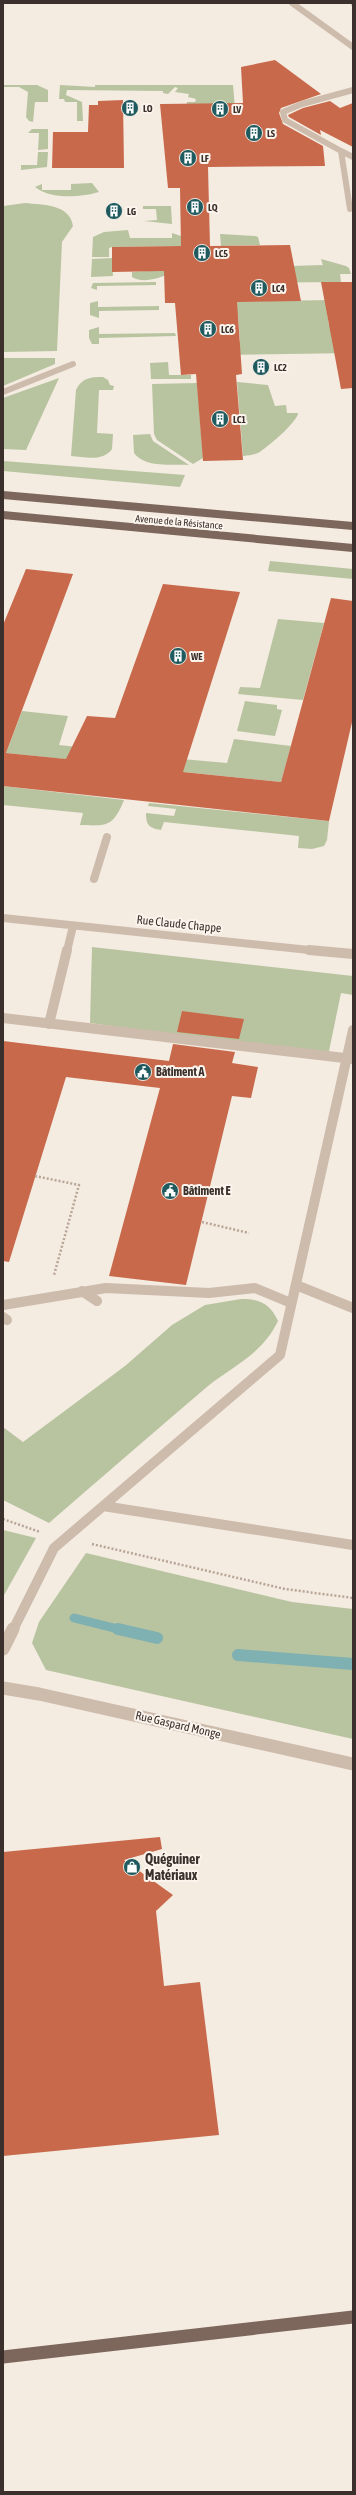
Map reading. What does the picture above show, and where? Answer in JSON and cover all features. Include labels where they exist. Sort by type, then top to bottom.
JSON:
[{"type":"main road","name":"Avenue de la Résistance","points":[[3,495],[353,526]]},
{"type":"main road","name":"Avenue de la Résistance","points":[[3,515],[353,548]]},
{"type":"main road","points":[[3,2357],[353,2317]]},
{"type":"street","points":[[292,3],[353,47]]},
{"type":"street","points":[[353,90],[302,104],[283,112],[285,120],[353,157]]},
{"type":"street","points":[[341,150],[350,209]]},
{"type":"street","points":[[3,392],[73,364]]},
{"type":"street","points":[[94,879],[106,837]]},
{"type":"street","name":"Rue Claude Chappe","points":[[3,918],[353,953]]},
{"type":"street","points":[[48,1024],[72,926]]},
{"type":"street","points":[[3,1018],[350,1059]]},
{"type":"street","points":[[3,1649],[54,1548],[277,1358],[282,1347],[350,1059],[353,1030]]},
{"type":"street","points":[[296,1285],[353,1308]]},
{"type":"street","points":[[3,1305],[106,1288],[209,1293],[255,1288],[292,1303]]},
{"type":"street","points":[[82,1291],[97,1301]]},
{"type":"street","points":[[103,1506],[353,1545]]},
{"type":"street","name":"Rue Gaspard Monge","points":[[3,1688],[39,1694],[353,1764]]},
{"type":"path","points":[[350,3],[353,6]]},
{"type":"path","points":[[35,1176],[79,1185],[48,1297]]},
{"type":"path","points":[[202,1222],[249,1234]]},
{"type":"path","points":[[3,1518],[43,1533],[285,1589],[353,1598]]},
{"type":"green space","points":[[3,85],[37,85],[48,90],[48,102],[35,102],[33,122],[29,121],[26,117],[28,92],[19,87],[3,87]]},
{"type":"green space","points":[[60,85],[95,87],[95,85],[233,85],[235,108],[186,112],[187,102],[195,102],[196,99],[188,97],[189,94],[175,92],[178,88],[175,87],[168,94],[163,93],[163,91],[67,90],[66,95],[82,102],[83,121],[77,121],[77,102],[65,102],[64,99],[59,99]]},
{"type":"green space","points":[[32,129],[48,129],[48,149],[38,150],[39,133],[28,133]]},
{"type":"green space","points":[[38,152],[48,152],[47,167],[21,170],[21,165],[37,165]]},
{"type":"green space","points":[[92,183],[99,192],[75,196],[58,196],[49,194],[35,187],[42,184],[42,190],[71,190],[71,184]]},
{"type":"green space","points":[[25,203],[55,207],[67,213],[73,226],[62,242],[57,351],[3,352],[3,206]]},
{"type":"green space","points":[[143,206],[171,206],[172,224],[144,221],[157,220],[156,209],[143,209]]},
{"type":"green space","points":[[128,230],[130,238],[172,238],[172,233],[184,237],[187,246],[112,247],[109,248],[109,257],[92,257],[93,237],[104,232]]},
{"type":"green space","points":[[220,234],[255,236],[258,237],[260,245],[221,246]]},
{"type":"green space","points":[[112,258],[113,276],[91,277],[92,259]]},
{"type":"green space","points":[[321,259],[346,266],[349,268],[351,274],[340,274],[341,282],[225,283],[293,266],[323,265]]},
{"type":"green space","points":[[177,269],[156,279],[143,280],[132,277],[132,272]]},
{"type":"green space","points":[[156,282],[156,285],[97,286],[97,290],[91,288],[93,283]]},
{"type":"green space","points":[[331,300],[326,307],[329,325],[353,325],[353,353],[221,355],[240,341],[238,315],[216,302]]},
{"type":"green space","points":[[98,301],[98,307],[159,306],[159,310],[99,311],[99,318],[90,315],[90,303]]},
{"type":"green space","points":[[99,327],[99,334],[175,333],[176,336],[99,338],[99,344],[92,344],[89,338],[89,330]]},
{"type":"green space","points":[[3,358],[55,358],[55,364],[3,386]]},
{"type":"green space","points":[[168,362],[169,375],[191,375],[191,379],[151,379],[150,363]]},
{"type":"green space","points":[[103,377],[108,380],[110,385],[114,386],[113,390],[99,390],[97,433],[113,434],[112,449],[104,456],[99,457],[88,458],[71,456],[76,390],[81,383],[87,379]]},
{"type":"green space","points":[[59,378],[26,450],[3,449],[3,398]]},
{"type":"green space","points":[[237,382],[268,385],[275,406],[286,405],[287,413],[298,413],[293,422],[282,433],[265,448],[253,455],[243,456]]},
{"type":"green space","points":[[197,383],[203,458],[193,464],[157,440],[154,434],[152,384]]},
{"type":"green space","points":[[150,434],[153,441],[189,465],[159,464],[139,458],[134,453],[133,435]]},
{"type":"green space","points":[[3,461],[185,475],[180,487],[3,471]]},
{"type":"green space","points":[[270,561],[353,569],[353,579],[268,571]]},
{"type":"green space","points":[[278,619],[324,623],[303,700],[238,694],[240,687],[260,688]]},
{"type":"green space","points":[[245,701],[277,705],[277,709],[282,710],[275,736],[237,731]]},
{"type":"green space","points":[[22,711],[68,716],[59,745],[136,753],[132,766],[6,753]]},
{"type":"green space","points":[[234,739],[291,746],[281,782],[145,768],[148,756],[227,763]]},
{"type":"green space","points":[[3,786],[124,800],[116,815],[108,823],[103,825],[80,825],[83,813],[3,805]]},
{"type":"green space","points":[[149,803],[329,821],[327,840],[324,846],[312,849],[298,848],[299,836],[164,822],[161,830],[149,825],[146,813],[174,816],[176,809],[148,806]]},
{"type":"green space","points":[[92,947],[353,976],[353,995],[341,993],[328,1056],[90,1023]]},
{"type":"green space","points":[[241,1299],[259,1301],[272,1310],[278,1321],[264,1342],[248,1358],[208,1386],[49,1523],[3,1500],[3,1427],[23,1442],[125,1366],[172,1325],[205,1305]]},
{"type":"green space","points":[[3,1530],[36,1538],[3,1597]]},
{"type":"green space","points":[[86,1553],[292,1602],[353,1609],[353,1739],[46,1670],[32,1643],[39,1622]]},
{"type":"building","points":[[275,60],[321,94],[281,108],[279,113],[283,124],[323,146],[325,166],[208,167],[210,246],[290,245],[301,301],[237,302],[242,374],[236,375],[243,460],[203,461],[196,374],[181,375],[175,303],[165,303],[164,271],[112,272],[112,247],[181,246],[180,188],[168,188],[160,104],[243,103],[241,67]]},
{"type":"building","points":[[123,100],[124,168],[52,168],[53,132],[88,132],[89,105],[98,105],[98,101]]},
{"type":"building","points":[[330,101],[340,108],[353,103],[353,147],[320,130],[321,135],[288,115],[303,108]]},
{"type":"building","points":[[321,282],[353,282],[353,388],[341,389]]},
{"type":"building","points":[[26,569],[73,574],[6,753],[66,759],[87,716],[115,718],[163,584],[240,592],[183,772],[281,782],[331,598],[353,601],[353,718],[329,821],[3,786],[3,625]]},
{"type":"building","points":[[182,1011],[244,1019],[239,1039],[177,1032]]},
{"type":"building","points":[[3,1041],[169,1061],[173,1044],[235,1052],[232,1063],[258,1067],[251,1098],[232,1096],[186,1285],[109,1276],[160,1088],[66,1077],[9,1262],[3,1261]]},
{"type":"building","points":[[160,1837],[162,1849],[124,1860],[173,1895],[156,1911],[164,1986],[200,1982],[219,2135],[3,2156],[3,1852]]},
{"type":"waterway","points":[[74,1618],[118,1629]]},
{"type":"waterway","points":[[118,1629],[157,1638]]},
{"type":"waterway","points":[[118,1629],[122,1630]]},
{"type":"waterway","points":[[238,1655],[353,1664]]},
{"type":"place","name":"LO","points":[[130,108]]},
{"type":"place","name":"LV","points":[[220,109]]},
{"type":"place","name":"LS","points":[[254,133]]},
{"type":"place","name":"LF","points":[[188,158]]},
{"type":"place","name":"LQ","points":[[195,207]]},
{"type":"place","name":"LG","points":[[114,211]]},
{"type":"place","name":"LC5","points":[[202,253]]},
{"type":"place","name":"LC4","points":[[259,288]]},
{"type":"place","name":"LC6","points":[[208,329]]},
{"type":"place","name":"LC2","points":[[261,367]]},
{"type":"place","name":"LC1","points":[[220,419]]},
{"type":"place","name":"WE","points":[[178,656]]},
{"type":"place","name":"Bâtiment A","points":[[143,1072]]},
{"type":"place","name":"Bâtiment E","points":[[170,1191]]},
{"type":"place","name":"Quéguiner Matériaux","points":[[132,1867]]}]
